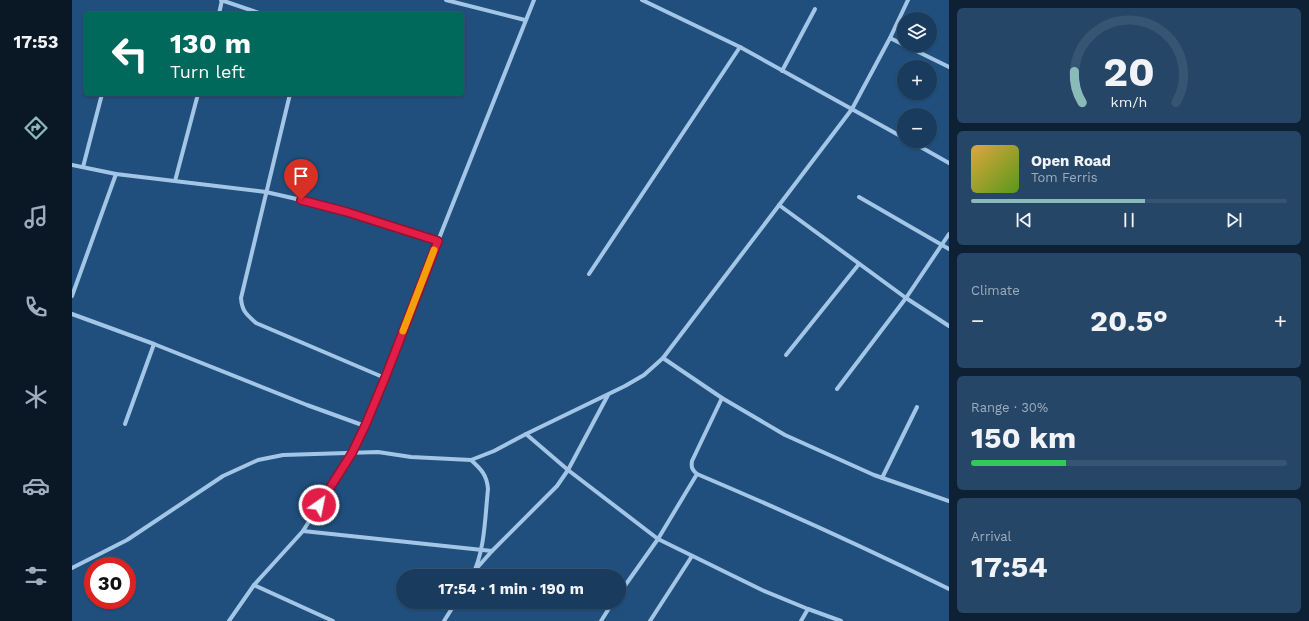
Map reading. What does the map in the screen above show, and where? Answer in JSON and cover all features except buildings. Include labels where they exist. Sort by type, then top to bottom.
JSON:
[{"type":"street","points":[[218,12],[221,0],[256,12]]},
{"type":"street","points":[[446,0],[526,20]]},
{"type":"street","points":[[228,621],[254,585],[302,531],[352,453],[385,378],[534,0]]},
{"type":"street","points":[[642,0],[740,47],[897,134]]},
{"type":"street","points":[[72,568],[127,540],[224,476],[246,464],[284,455],[378,452],[471,460],[494,451],[526,434],[609,395],[644,375],[663,358],[852,109],[890,38],[908,0]]},
{"type":"street","points":[[782,71],[815,9]]},
{"type":"street","points":[[890,38],[949,67]]},
{"type":"street","points":[[589,274],[740,47]]},
{"type":"street","points":[[83,167],[101,96]]},
{"type":"street","points":[[176,181],[197,96]]},
{"type":"street","points":[[290,96],[241,298],[242,307],[247,315],[256,323],[385,378]]},
{"type":"street","points":[[922,148],[949,163]]},
{"type":"street","points":[[72,165],[116,174],[266,192],[347,212],[438,241]]},
{"type":"street","points":[[72,296],[116,174]]},
{"type":"street","points":[[859,197],[949,249]]},
{"type":"street","points":[[779,205],[906,298],[949,326]]},
{"type":"street","points":[[837,389],[906,298],[949,234]]},
{"type":"street","points":[[786,355],[860,264]]},
{"type":"street","points":[[72,314],[154,344],[307,405],[365,426]]},
{"type":"street","points":[[125,424],[154,344]]},
{"type":"street","points":[[663,358],[722,398],[785,435],[882,478],[949,501]]},
{"type":"street","points":[[476,569],[557,486],[568,470],[609,395]]},
{"type":"street","points":[[722,398],[692,461],[691,466],[697,474],[775,507],[949,589]]},
{"type":"street","points":[[882,478],[916,407]]},
{"type":"street","points":[[526,434],[568,470],[658,538],[762,590],[841,621]]},
{"type":"street","points":[[471,460],[484,473],[488,481],[481,549],[476,569]]},
{"type":"street","points":[[626,584],[658,538],[697,474]]},
{"type":"street","points":[[302,531],[492,551]]},
{"type":"street","points":[[650,621],[692,556]]},
{"type":"street","points":[[254,585],[333,621]]},
{"type":"street","points":[[444,621],[452,609]]},
{"type":"street","points":[[601,621],[609,609]]},
{"type":"street","points":[[801,621],[808,609]]},
{"type":"slow traffic","points":[[403,331],[434,250]]},
{"type":"route","points":[[301,200],[347,212],[438,241],[365,426],[352,453],[319,505]]}]
